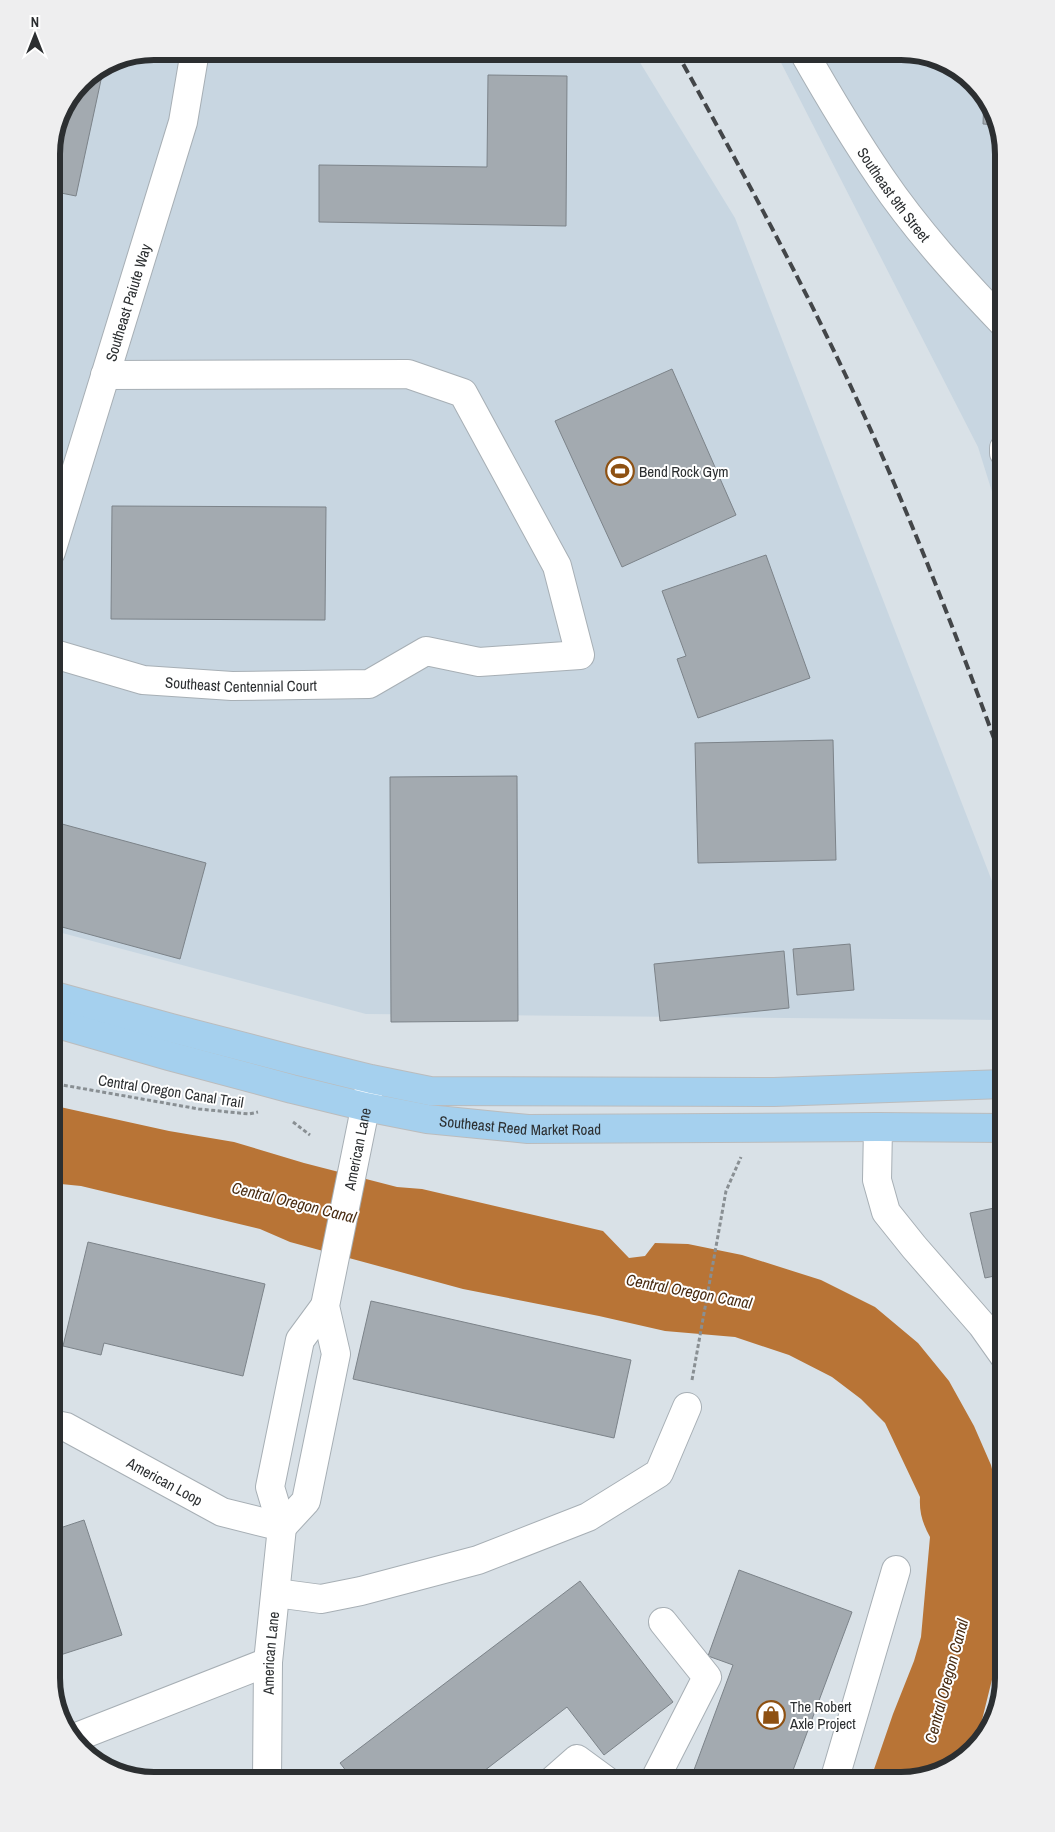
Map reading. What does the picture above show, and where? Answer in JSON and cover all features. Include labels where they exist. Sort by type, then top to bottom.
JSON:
[{"type":"main road","name":"Southeast Reed Market Road","points":[[60,997],[371,1079],[430,1091],[774,1092],[995,1084]]},
{"type":"main road","name":"Southeast Reed Market Road","points":[[60,1025],[169,1056],[366,1108],[427,1119],[528,1130],[995,1128]]},
{"type":"street","name":"Southeast Paiute Way","points":[[60,523],[183,122],[193,60]]},
{"type":"street","name":"Southeast 9th Street","points":[[808,60],[837,111],[882,180],[938,253],[995,314]]},
{"type":"street","name":"Southeast Centennial Court","points":[[60,656],[142,680],[232,686],[369,684],[426,651],[479,662],[580,655],[557,566],[463,393],[408,374],[105,376]]},
{"type":"street","name":"American Lane","points":[[282,1527],[306,1501],[336,1354],[326,1306],[371,1079]]},
{"type":"street","points":[[878,1127],[877,1180],[886,1212],[995,1344]]},
{"type":"street","name":"American Lane","points":[[267,1772],[268,1662],[282,1527],[270,1487],[300,1340],[326,1306]]},
{"type":"street","points":[[276,1593],[321,1599],[361,1591],[478,1560],[588,1517],[659,1473],[686,1407]]},
{"type":"street","name":"American Loop","points":[[60,1426],[66,1427],[222,1512],[282,1527]]},
{"type":"street","points":[[837,1772],[896,1570]]},
{"type":"street","points":[[658,1772],[706,1677],[664,1622]]},
{"type":"street","points":[[80,1736],[268,1662]]},
{"type":"street","points":[[562,1772],[577,1759],[595,1772]]},
{"type":"path","name":"Central Oregon Canal Trail","points":[[60,1084],[226,1112],[249,1114],[264,1110]]},
{"type":"path","points":[[292,1121],[310,1135]]},
{"type":"path","points":[[686,1407],[726,1191]]},
{"type":"shaded area","points":[[147,60],[638,60],[735,218],[995,889],[995,1020],[366,1014],[60,932],[60,147],[63,129],[70,112],[87,87],[102,76],[123,65]]},
{"type":"shaded area","points":[[780,60],[908,60],[932,65],[963,83],[972,92],[985,112],[990,123],[995,147],[995,501],[978,447]]},
{"type":"water","name":"Central Oregon Canal","points":[[60,1107],[169,1131],[234,1142],[304,1163],[397,1187],[422,1189],[603,1231],[629,1258],[645,1256],[655,1243],[688,1244],[742,1255],[821,1280],[875,1307],[918,1343],[949,1381],[974,1426],[991,1465],[995,1481],[995,1667],[979,1730],[963,1749],[932,1767],[914,1771],[873,1772],[921,1637],[930,1537],[922,1518],[920,1497],[885,1423],[861,1399],[832,1377],[789,1355],[735,1337],[665,1331],[463,1289],[290,1242],[260,1229],[81,1186],[60,1184]]},
{"type":"building","points":[[488,75],[567,76],[566,226],[319,222],[319,165],[487,167]]},
{"type":"building","points":[[102,76],[76,196],[60,193],[60,147],[63,129],[79,97],[87,87]]},
{"type":"building","points":[[984,110],[990,125],[983,124]]},
{"type":"building","points":[[672,369],[736,515],[622,567],[555,421]]},
{"type":"building","points":[[112,506],[326,507],[325,620],[111,619]]},
{"type":"building","points":[[766,555],[810,678],[698,718],[677,659],[686,656],[662,591]]},
{"type":"building","points":[[833,740],[836,860],[698,863],[695,743]]},
{"type":"building","points":[[517,776],[518,1021],[391,1022],[390,777]]},
{"type":"building","points":[[60,823],[206,863],[180,959],[60,926]]},
{"type":"building","points":[[850,944],[854,990],[797,995],[793,949]]},
{"type":"building","points":[[784,951],[789,1008],[660,1021],[654,964]]},
{"type":"building","points":[[995,1208],[995,1276],[985,1278],[970,1213]]},
{"type":"building","points":[[88,1242],[265,1284],[243,1376],[104,1343],[101,1355],[63,1346]]},
{"type":"building","points":[[371,1301],[631,1360],[614,1438],[353,1379]]},
{"type":"building","points":[[84,1520],[122,1635],[60,1655],[60,1528]]},
{"type":"building","points":[[739,1570],[852,1612],[792,1772],[693,1772],[733,1665],[708,1656]]},
{"type":"building","points":[[580,1581],[673,1702],[604,1755],[567,1707],[483,1772],[347,1772],[340,1763]]},
{"type":"railway","points":[[681,60],[742,171],[845,374],[929,568],[995,742]]},
{"type":"place","name":"Bend Rock Gym","points":[[620,471]]},
{"type":"place","name":"The Robert Axle Project","points":[[771,1715]]}]
